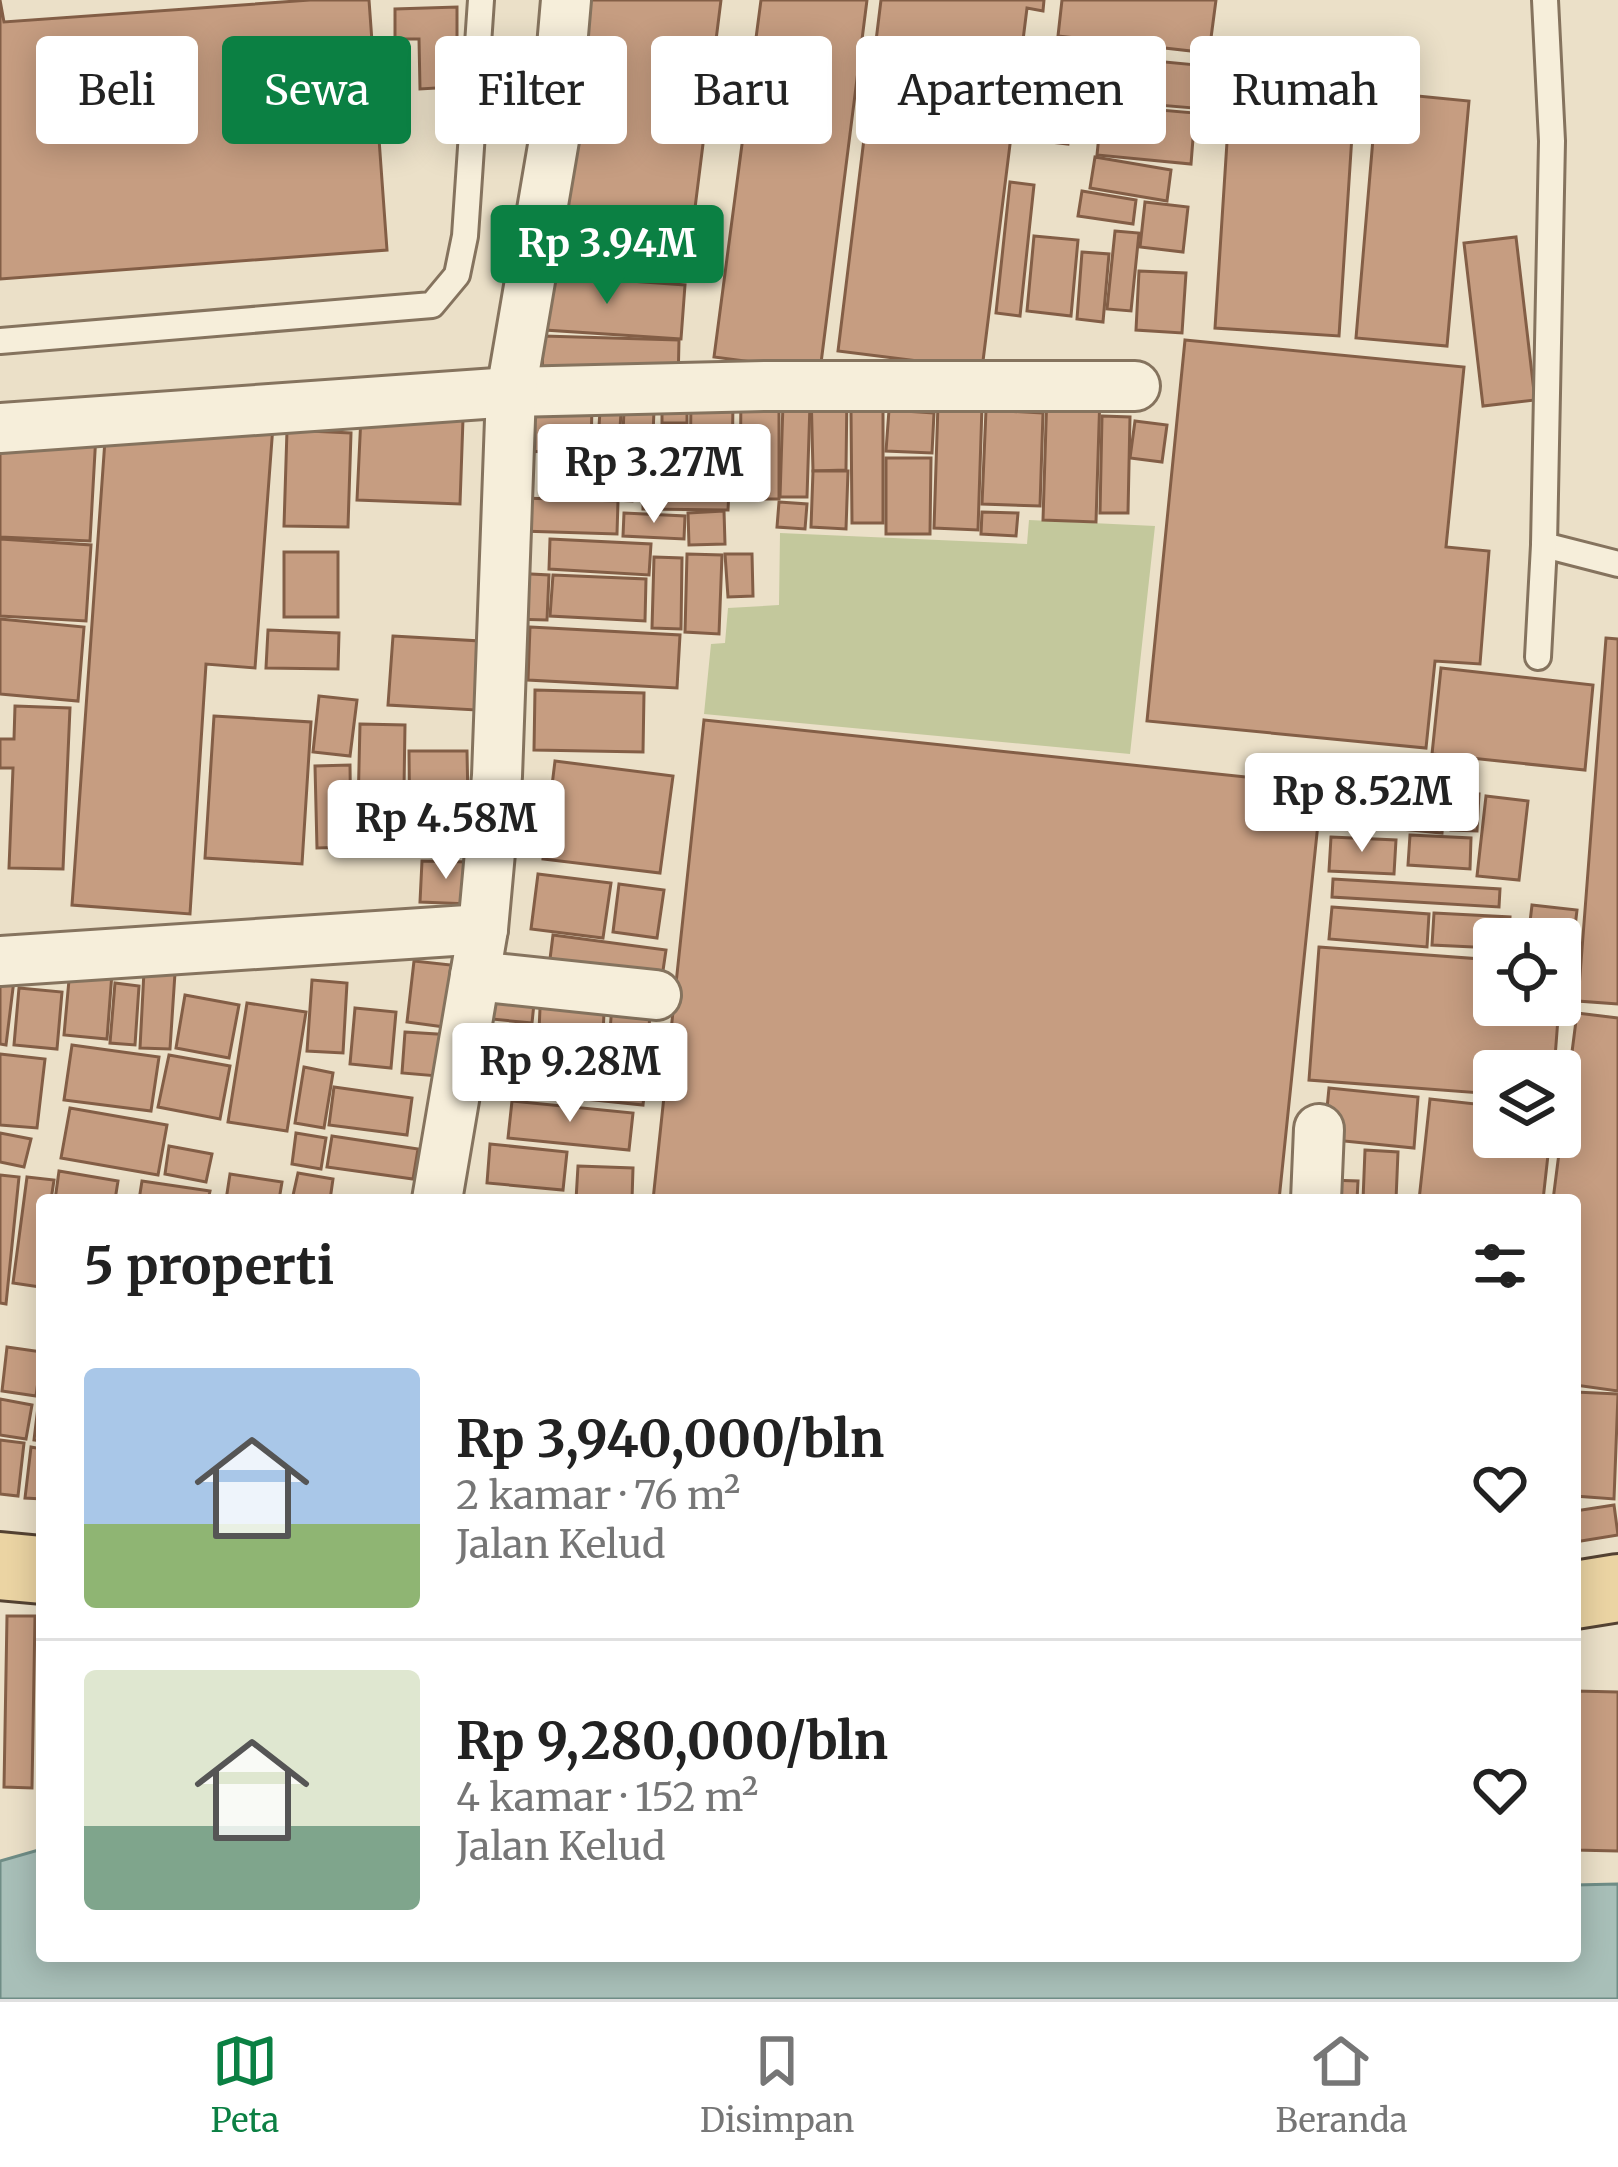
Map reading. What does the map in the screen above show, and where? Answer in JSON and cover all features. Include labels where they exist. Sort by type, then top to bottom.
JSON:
[{"type":"main road","points":[[0,1567],[36,1570]]},
{"type":"main road","points":[[1581,1594],[1618,1588]]},
{"type":"street","points":[[438,1194],[479,952],[497,776],[511,392],[554,140],[566,0]]},
{"type":"street","points":[[0,428],[511,392],[1135,386]]},
{"type":"street","points":[[0,961],[479,952],[656,995]]},
{"type":"street","points":[[1316,1194],[1319,1129]]},
{"type":"lane","points":[[0,341],[432,305],[457,275],[465,236],[481,0]]},
{"type":"lane","points":[[1538,657],[1552,141],[1545,0]]},
{"type":"lane","points":[[1544,545],[1618,564]]},
{"type":"green space","points":[[1029,520],[1155,526],[1130,754],[704,714],[711,644],[725,643],[728,608],[779,605],[780,533],[1027,544]]},
{"type":"water","points":[[36,1851],[36,1962],[1581,1962],[1581,1885],[1618,1884],[1618,1999],[0,1999],[0,1861]]},
{"type":"building","points":[[0,0],[4,22],[369,0],[372,36],[222,36],[222,144],[379,144],[387,250],[0,279]]},
{"type":"building","points":[[576,0],[721,0],[716,36],[651,36],[651,144],[703,144],[688,264],[546,247],[559,144],[627,144],[627,36],[572,36]]},
{"type":"building","points":[[761,0],[867,0],[862,36],[856,36],[856,87],[820,371],[714,357],[742,144],[832,144],[832,36],[756,36]]},
{"type":"building","points":[[881,0],[1044,0],[1043,11],[1027,8],[1024,36],[877,36]]},
{"type":"building","points":[[1062,0],[1216,0],[1211,36],[1190,36],[1190,51],[1166,48],[1166,36],[1058,36]]},
{"type":"building","points":[[457,7],[457,36],[435,36],[435,88],[420,89],[419,39],[395,36],[395,9]]},
{"type":"building","points":[[1166,62],[1190,64],[1190,108],[1166,106]]},
{"type":"building","points":[[1420,96],[1469,101],[1447,346],[1356,338],[1373,144],[1420,144]]},
{"type":"building","points":[[1166,111],[1190,113],[1191,164],[1097,155],[1098,144],[1166,144]]},
{"type":"building","points":[[863,144],[1010,144],[982,369],[838,351]]},
{"type":"building","points":[[1227,144],[1351,144],[1339,336],[1215,328]]},
{"type":"building","points":[[1095,157],[1171,170],[1167,201],[1090,188]]},
{"type":"building","points":[[1010,182],[1034,185],[1020,316],[996,313]]},
{"type":"building","points":[[1082,191],[1136,200],[1133,224],[1078,216]]},
{"type":"building","points":[[1145,202],[1188,207],[1183,252],[1140,247]]},
{"type":"building","points":[[1115,231],[1139,233],[1131,311],[1107,309]]},
{"type":"building","points":[[1034,236],[1078,240],[1071,316],[1027,311]]},
{"type":"building","points":[[1516,237],[1535,400],[1483,406],[1464,243]]},
{"type":"building","points":[[1082,252],[1109,254],[1103,322],[1077,319]]},
{"type":"building","points":[[1139,271],[1186,273],[1182,333],[1136,330]]},
{"type":"building","points":[[534,274],[685,285],[681,339],[530,329]]},
{"type":"building","points":[[543,336],[679,340],[678,385],[542,382]]},
{"type":"building","points":[[1185,340],[1464,367],[1446,547],[1489,551],[1480,664],[1435,661],[1426,748],[1147,721]]},
{"type":"building","points":[[811,390],[847,391],[846,470],[813,471]]},
{"type":"building","points":[[741,391],[779,392],[779,499],[740,499]]},
{"type":"building","points":[[1047,392],[1100,394],[1096,522],[1043,520]]},
{"type":"building","points":[[601,395],[622,397],[618,460],[597,458]]},
{"type":"building","points":[[691,397],[733,398],[732,488],[690,487]]},
{"type":"building","points":[[662,400],[687,400],[687,423],[662,423]]},
{"type":"building","points":[[517,402],[592,403],[591,453],[516,451]]},
{"type":"building","points":[[783,403],[810,404],[807,497],[780,497]]},
{"type":"building","points":[[938,404],[982,406],[978,530],[934,528]]},
{"type":"building","points":[[624,409],[654,410],[652,460],[622,459]]},
{"type":"building","points":[[889,410],[934,413],[932,453],[886,451]]},
{"type":"building","points":[[986,410],[1043,413],[1040,506],[982,504]]},
{"type":"building","points":[[851,411],[883,411],[883,523],[852,523]]},
{"type":"building","points":[[274,412],[255,668],[206,664],[190,914],[72,905],[106,426]]},
{"type":"building","points":[[361,416],[463,419],[460,504],[357,500]]},
{"type":"building","points":[[1102,416],[1130,417],[1128,513],[1100,513]]},
{"type":"building","points":[[1135,421],[1167,425],[1162,462],[1130,458]]},
{"type":"building","points":[[287,430],[351,433],[348,527],[284,526]]},
{"type":"building","points":[[96,434],[90,541],[0,537],[0,446]]},
{"type":"building","points":[[687,434],[688,486],[656,487],[656,435]]},
{"type":"building","points":[[556,458],[634,462],[632,501],[555,497]]},
{"type":"building","points":[[886,458],[931,458],[930,534],[886,534]]},
{"type":"building","points":[[813,471],[848,471],[846,529],[811,527]]},
{"type":"building","points":[[643,489],[729,490],[728,510],[643,509]]},
{"type":"building","points":[[522,498],[618,501],[617,534],[521,531]]},
{"type":"building","points":[[779,502],[807,504],[805,529],[777,527]]},
{"type":"building","points":[[724,511],[725,544],[689,545],[688,513]]},
{"type":"building","points":[[982,512],[1018,513],[1016,536],[981,534]]},
{"type":"building","points":[[624,513],[685,516],[684,539],[623,536]]},
{"type":"building","points":[[0,539],[91,545],[86,621],[0,616]]},
{"type":"building","points":[[550,539],[651,544],[649,575],[549,569]]},
{"type":"building","points":[[284,552],[338,552],[338,617],[284,617]]},
{"type":"building","points":[[687,554],[722,555],[719,634],[685,632]]},
{"type":"building","points":[[725,554],[752,554],[753,596],[728,597]]},
{"type":"building","points":[[654,557],[682,558],[681,629],[652,628]]},
{"type":"building","points":[[512,573],[549,575],[547,620],[510,619]]},
{"type":"building","points":[[553,575],[646,579],[645,621],[550,616]]},
{"type":"building","points":[[0,619],[84,627],[78,701],[0,694]]},
{"type":"building","points":[[530,627],[680,635],[677,688],[528,680]]},
{"type":"building","points":[[268,630],[339,633],[338,669],[266,668]]},
{"type":"building","points":[[393,636],[480,641],[476,710],[388,705]]},
{"type":"building","points":[[1606,638],[1618,639],[1618,1004],[1581,1001]]},
{"type":"building","points":[[1441,668],[1593,685],[1585,770],[1432,754]]},
{"type":"building","points":[[535,690],[644,693],[643,752],[534,750]]},
{"type":"building","points":[[319,696],[357,700],[350,756],[313,752]]},
{"type":"building","points":[[15,706],[70,708],[63,869],[9,868],[13,768],[0,768],[0,739],[14,739]]},
{"type":"building","points":[[214,716],[311,722],[302,864],[205,858]]},
{"type":"building","points":[[704,720],[1322,785],[1280,1194],[654,1194]]},
{"type":"building","points":[[360,724],[405,725],[403,852],[357,851]]},
{"type":"building","points":[[409,751],[467,751],[469,852],[410,852]]},
{"type":"building","points":[[555,761],[673,776],[660,873],[543,859]]},
{"type":"building","points":[[350,765],[351,847],[317,848],[315,766]]},
{"type":"building","points":[[1356,781],[1444,788],[1442,803],[1355,796]]},
{"type":"building","points":[[1452,793],[1479,794],[1477,831],[1451,830]]},
{"type":"building","points":[[1486,796],[1528,801],[1519,880],[1477,876]]},
{"type":"building","points":[[1353,799],[1444,807],[1442,833],[1350,824]]},
{"type":"building","points":[[1410,835],[1471,838],[1470,869],[1408,865]]},
{"type":"building","points":[[1331,837],[1396,840],[1394,874],[1329,871]]},
{"type":"building","points":[[422,861],[471,862],[470,904],[420,902]]},
{"type":"building","points":[[538,874],[611,883],[603,938],[531,929]]},
{"type":"building","points":[[1333,879],[1500,889],[1499,907],[1332,897]]},
{"type":"building","points":[[619,884],[664,890],[657,938],[613,932]]},
{"type":"building","points":[[1532,905],[1577,910],[1576,918],[1530,918]]},
{"type":"building","points":[[1332,907],[1429,914],[1427,947],[1329,939]]},
{"type":"building","points":[[1434,913],[1510,917],[1473,918],[1473,947],[1432,945]]},
{"type":"building","points":[[553,935],[666,950],[660,991],[548,975]]},
{"type":"building","points":[[1319,947],[1473,958],[1473,1026],[1557,1026],[1556,1050],[1473,1050],[1473,1092],[1309,1080]]},
{"type":"building","points":[[414,961],[460,966],[452,1028],[407,1022]]},
{"type":"building","points":[[70,969],[112,973],[107,1039],[64,1035]]},
{"type":"building","points":[[144,971],[175,973],[170,1049],[140,1048]]},
{"type":"building","points":[[0,978],[14,980],[6,1045],[0,1044]]},
{"type":"building","points":[[312,980],[347,983],[343,1053],[307,1051]]},
{"type":"building","points":[[486,980],[536,984],[532,1023],[481,1018]]},
{"type":"building","points":[[115,983],[139,986],[135,1045],[110,1043]]},
{"type":"building","points":[[19,988],[62,992],[57,1049],[14,1045]]},
{"type":"building","points":[[541,988],[605,992],[603,1034],[539,1030]]},
{"type":"building","points":[[613,994],[651,996],[648,1045],[609,1042]]},
{"type":"building","points":[[185,995],[239,1005],[229,1058],[176,1048]]},
{"type":"building","points":[[247,1003],[306,1012],[287,1131],[228,1122]]},
{"type":"building","points":[[355,1008],[396,1012],[391,1068],[350,1064]]},
{"type":"building","points":[[1581,1013],[1618,1018],[1618,1391],[1581,1386],[1581,1194],[1554,1194],[1558,1158],[1581,1158],[1581,1050],[1572,1050]]},
{"type":"building","points":[[405,1032],[452,1035],[449,1077],[402,1073]]},
{"type":"building","points":[[515,1037],[649,1050],[643,1105],[509,1091]]},
{"type":"building","points":[[72,1045],[159,1057],[151,1111],[64,1100]]},
{"type":"building","points":[[0,1054],[45,1059],[37,1128],[0,1125]]},
{"type":"building","points":[[169,1055],[230,1066],[220,1119],[158,1107]]},
{"type":"building","points":[[304,1067],[333,1073],[324,1128],[295,1123]]},
{"type":"building","points":[[334,1087],[412,1098],[407,1135],[329,1125]]},
{"type":"building","points":[[1329,1088],[1418,1097],[1414,1148],[1324,1139]]},
{"type":"building","points":[[1430,1099],[1473,1104],[1473,1158],[1548,1158],[1544,1194],[1420,1194]]},
{"type":"building","points":[[512,1101],[633,1113],[629,1150],[508,1138]]},
{"type":"building","points":[[70,1108],[167,1125],[158,1175],[61,1158]]},
{"type":"building","points":[[0,1133],[31,1139],[24,1167],[0,1162]]},
{"type":"building","points":[[296,1133],[326,1138],[321,1169],[292,1164]]},
{"type":"building","points":[[332,1136],[418,1149],[413,1179],[327,1167]]},
{"type":"building","points":[[490,1144],[567,1152],[563,1190],[487,1183]]},
{"type":"building","points":[[169,1146],[212,1154],[206,1182],[165,1174]]},
{"type":"building","points":[[1365,1150],[1398,1152],[1396,1194],[1363,1194]]},
{"type":"building","points":[[578,1166],[633,1168],[632,1194],[576,1194]]},
{"type":"building","points":[[59,1171],[118,1181],[116,1194],[56,1194]]},
{"type":"building","points":[[298,1173],[333,1179],[331,1194],[293,1194]]},
{"type":"building","points":[[230,1174],[282,1182],[280,1194],[227,1194]]},
{"type":"building","points":[[0,1175],[19,1177],[6,1304],[0,1303]]},
{"type":"building","points":[[27,1177],[54,1180],[52,1194],[36,1194],[36,1286],[13,1283]]},
{"type":"building","points":[[1328,1180],[1358,1181],[1357,1194],[1327,1194]]},
{"type":"building","points":[[142,1181],[210,1191],[209,1194],[140,1194]]},
{"type":"building","points":[[7,1347],[36,1351],[36,1396],[2,1391]]},
{"type":"building","points":[[1581,1392],[1618,1394],[1614,1499],[1581,1496]]},
{"type":"building","points":[[0,1399],[32,1405],[26,1439],[0,1435]]},
{"type":"building","points":[[0,1440],[24,1443],[18,1496],[0,1494]]},
{"type":"building","points":[[31,1447],[36,1448],[36,1499],[25,1498]]},
{"type":"building","points":[[1614,1505],[1618,1535],[1581,1541],[1581,1510]]},
{"type":"building","points":[[7,1616],[35,1616],[32,1788],[4,1787]]},
{"type":"building","points":[[1581,1691],[1618,1692],[1618,1851],[1581,1850]]}]
